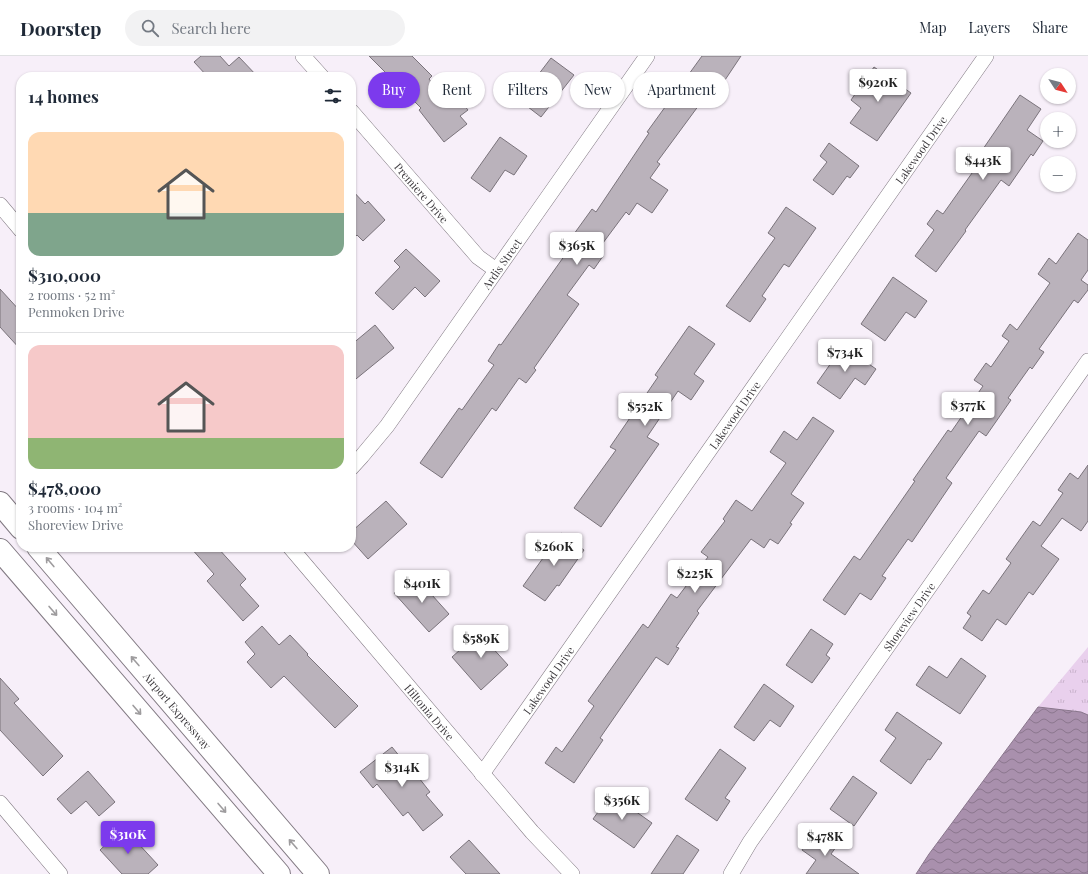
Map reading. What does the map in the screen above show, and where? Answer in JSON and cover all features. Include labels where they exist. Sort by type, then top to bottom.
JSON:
[{"type":"main road","points":[[0,503],[16,522]]},
{"type":"main road","points":[[0,550],[279,874]]},
{"type":"main road","name":"Airport Expressway","points":[[42,552],[318,874]]},
{"type":"street","points":[[304,56],[318,72]]},
{"type":"street","name":"Ardis Street","points":[[356,463],[386,426],[647,56]]},
{"type":"street","name":"Lakewood Drive","points":[[482,774],[986,56]]},
{"type":"street","name":"Premiere Drive","points":[[356,117],[478,257],[496,270]]},
{"type":"street","points":[[0,205],[16,224]]},
{"type":"street","name":"Shoreview Drive","points":[[731,874],[750,842],[1088,361]]},
{"type":"street","name":"Hiltonia Drive","points":[[294,552],[532,832],[572,874]]},
{"type":"street","points":[[0,803],[60,874]]},
{"type":"green space","points":[[1088,647],[1088,715],[1081,712],[1038,707]]},
{"type":"water","points":[[1038,707],[1081,712],[1088,715],[1088,874],[916,874],[929,854]]},
{"type":"building","points":[[201,56],[220,56],[229,66],[239,57],[253,72],[203,72],[194,62]]},
{"type":"building","points":[[369,56],[412,56],[428,72],[428,108],[466,108],[468,110],[460,116],[467,124],[444,142],[419,110],[421,108],[420,72],[385,72]]},
{"type":"building","points":[[702,56],[741,56],[729,74],[729,72],[690,72]]},
{"type":"building","points":[[551,58],[570,72],[570,80],[562,90],[562,72],[540,72]]},
{"type":"building","points":[[874,67],[911,93],[877,141],[850,123],[861,108],[851,100]]},
{"type":"building","points":[[1020,95],[1041,109],[1027,130],[1040,139],[1040,146],[1033,156],[1031,154],[1009,186],[1001,180],[936,272],[915,256],[934,230],[927,224],[937,210],[943,214],[977,166],[971,162],[981,147],[983,149]]},
{"type":"building","points":[[529,108],[548,108],[541,117]]},
{"type":"building","points":[[664,108],[697,108],[657,162],[660,164],[650,178],[668,190],[652,213],[637,203],[629,215],[626,212],[597,251],[603,256],[594,269],[589,265],[567,295],[579,304],[534,368],[536,370],[526,383],[519,378],[496,411],[492,408],[442,478],[420,463],[459,408],[462,410],[494,365],[488,361],[499,344],[501,345],[570,248],[566,245],[592,209],[596,212],[649,133],[647,132]]},
{"type":"building","points":[[500,137],[527,156],[514,175],[505,170],[490,192],[471,178]]},
{"type":"building","points":[[829,143],[859,166],[850,178],[847,176],[833,195],[813,180],[827,162],[820,156]]},
{"type":"building","points":[[356,194],[365,204],[368,201],[385,220],[363,241],[357,235],[356,236]]},
{"type":"building","points":[[786,207],[816,228],[789,267],[784,264],[762,296],[766,299],[750,322],[726,306],[775,238],[768,233]]},
{"type":"building","points":[[1078,233],[1088,240],[1088,270],[1081,280],[1088,285],[1088,290],[1078,303],[1074,300],[1039,349],[1044,352],[1032,369],[1030,367],[1008,398],[1011,400],[986,436],[979,431],[946,478],[952,483],[912,542],[908,539],[882,576],[886,578],[871,600],[860,593],[845,615],[823,600],[854,556],[860,560],[915,481],[913,480],[948,430],[951,432],[983,386],[974,380],[986,363],[991,367],[1009,341],[1002,336],[1010,324],[1017,330],[1050,283],[1038,274],[1049,258],[1056,264]]},
{"type":"building","points":[[406,249],[440,281],[425,297],[415,287],[393,310],[375,293],[400,267],[394,261]]},
{"type":"building","points":[[893,277],[927,301],[915,318],[906,312],[885,341],[861,324]]},
{"type":"building","points":[[0,289],[16,307],[16,345],[0,327]]},
{"type":"building","points":[[375,325],[394,348],[356,379],[356,341]]},
{"type":"building","points":[[689,326],[715,344],[694,374],[704,381],[691,400],[678,391],[647,437],[659,444],[601,527],[574,508],[616,450],[610,447],[658,377],[655,375]]},
{"type":"building","points":[[843,346],[876,369],[865,385],[855,378],[840,399],[817,383]]},
{"type":"building","points":[[813,417],[834,431],[791,494],[804,503],[778,544],[770,539],[764,548],[751,539],[697,611],[699,613],[676,647],[679,648],[668,665],[656,657],[600,738],[603,740],[574,783],[545,763],[556,747],[562,752],[594,706],[588,701],[643,624],[648,628],[671,594],[677,598],[708,557],[701,552],[725,521],[723,519],[736,500],[752,511],[786,463],[770,452],[784,431],[797,440]]},
{"type":"building","points":[[1088,465],[1088,521],[1081,531],[1062,518],[1041,546],[1059,559],[1033,595],[1029,592],[1006,625],[997,619],[982,641],[963,628],[971,616],[967,613],[983,590],[989,594],[1011,563],[1006,559],[1033,521],[1040,526],[1063,493],[1058,490],[1070,473],[1078,479]]},
{"type":"building","points":[[386,501],[407,524],[368,559],[356,546],[356,528]]},
{"type":"building","points":[[561,533],[584,550],[559,586],[557,585],[545,601],[523,586]]},
{"type":"building","points":[[194,552],[222,552],[246,579],[240,585],[259,606],[243,621],[207,581],[214,574]]},
{"type":"building","points":[[414,575],[449,614],[429,632],[394,593]]},
{"type":"building","points":[[262,626],[279,645],[290,635],[308,654],[307,655],[358,706],[335,728],[284,676],[271,688],[247,662],[255,654],[245,642]]},
{"type":"building","points":[[486,627],[496,639],[489,644],[508,665],[481,690],[452,657]]},
{"type":"building","points":[[811,629],[833,644],[826,655],[830,658],[812,683],[786,665]]},
{"type":"building","points":[[961,658],[986,676],[960,714],[916,685],[929,666],[947,678]]},
{"type":"building","points":[[0,678],[19,699],[14,703],[63,756],[43,776],[0,730]]},
{"type":"building","points":[[764,684],[794,706],[780,727],[770,720],[754,741],[734,727]]},
{"type":"building","points":[[897,712],[942,743],[930,760],[928,759],[911,784],[880,761],[896,738],[885,730]]},
{"type":"building","points":[[392,747],[430,792],[426,795],[443,815],[423,831],[408,812],[403,816],[377,784],[373,788],[360,772]]},
{"type":"building","points":[[720,749],[746,768],[725,798],[730,801],[717,821],[685,799]]},
{"type":"building","points":[[88,771],[115,802],[99,816],[86,801],[71,814],[57,799]]},
{"type":"building","points":[[853,776],[877,793],[854,826],[830,809]]},
{"type":"building","points":[[611,794],[652,823],[634,848],[593,819]]},
{"type":"building","points":[[124,828],[158,865],[148,874],[122,874],[100,850]]},
{"type":"building","points":[[815,831],[836,847],[831,854],[859,874],[806,874],[816,860],[802,850]]},
{"type":"building","points":[[677,835],[699,850],[683,874],[651,874]]},
{"type":"building","points":[[469,840],[500,874],[466,874],[450,857]]}]
